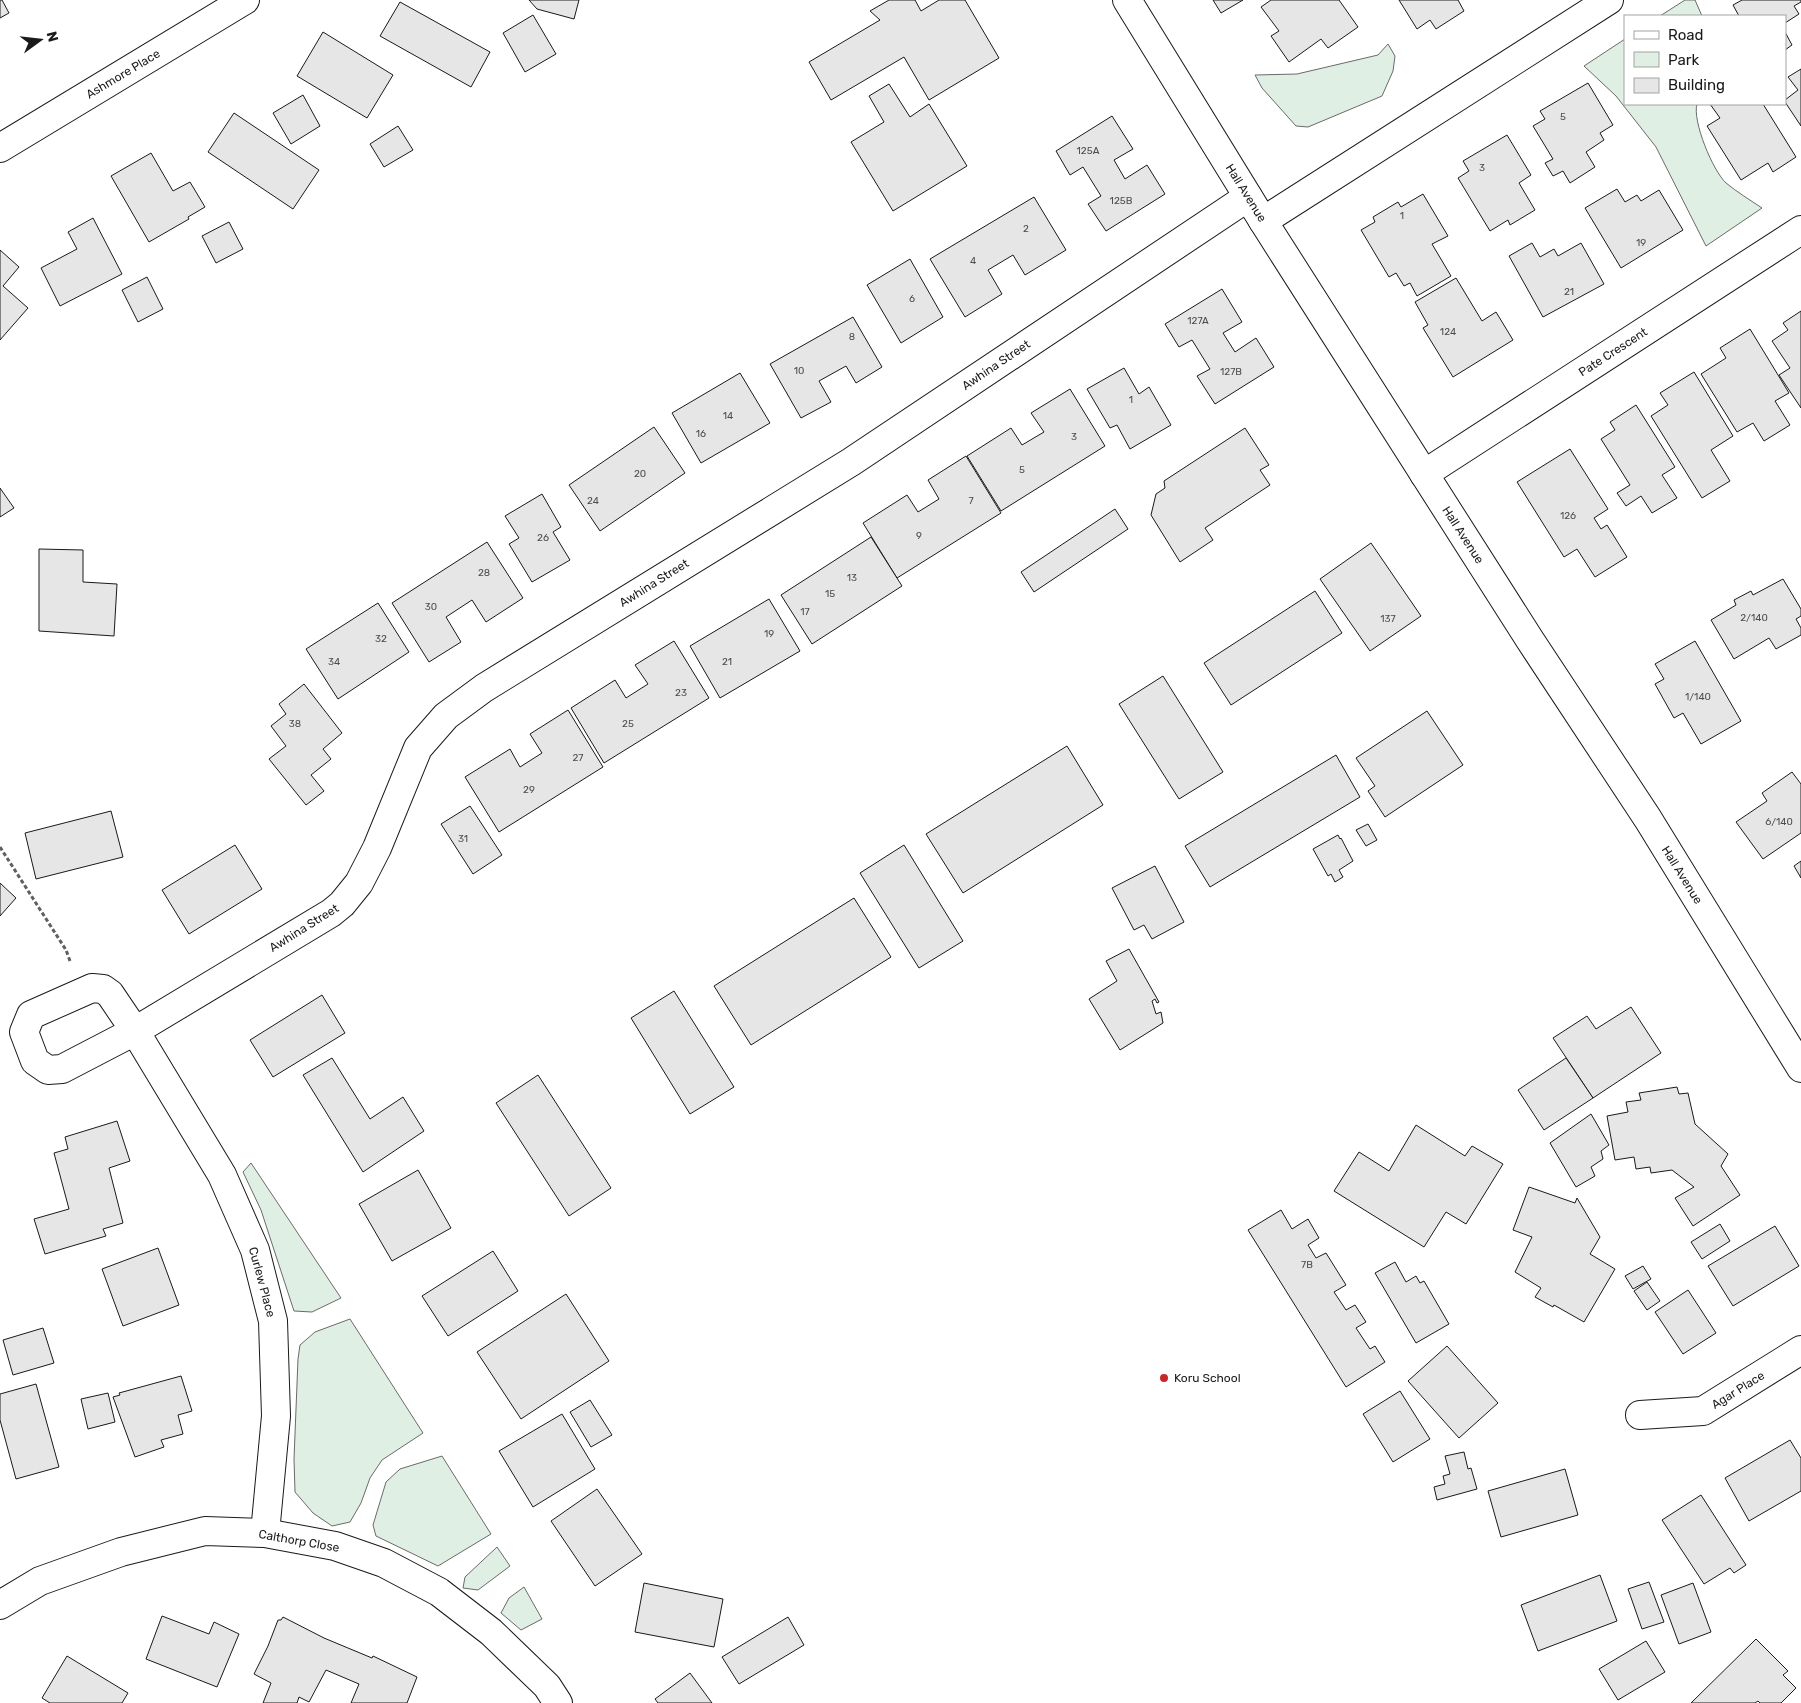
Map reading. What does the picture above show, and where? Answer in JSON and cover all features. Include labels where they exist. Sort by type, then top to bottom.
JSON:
[{"type":"street","name":"Ashmore Place","points":[[0,148],[245,0]]},
{"type":"street","name":"Hall Avenue","points":[[1127,0],[1263,221],[1424,474],[1648,819],[1801,1068]]},
{"type":"street","points":[[1263,221],[1610,0]]},
{"type":"street","name":"Awhina Street","points":[[135,1031],[342,904],[359,883],[377,848],[418,748],[446,716],[484,688],[851,462],[1248,197]]},
{"type":"street","name":"Pate Crescent","points":[[1424,474],[1801,230]]},
{"type":"street","name":"Curlew Place","points":[[135,1031],[62,1070],[48,1070],[36,1061],[24,1032],[32,1016],[92,988],[102,989],[110,994],[135,1031],[222,1175],[257,1259],[273,1321],[276,1416],[266,1533]]},
{"type":"street","name":"Agar Place","points":[[1640,1415],[1703,1412],[1801,1350]]},
{"type":"street","name":"Calthorp Close","points":[[0,1605],[40,1581],[121,1552],[205,1532],[266,1533],[334,1546],[384,1563],[439,1592],[491,1632],[547,1686],[558,1703]]},
{"type":"path","points":[[0,847],[66,950],[80,994]]},
{"type":"green space","points":[[1685,0],[1695,0],[1702,15],[1662,15]]},
{"type":"green space","points":[[1624,40],[1624,105],[1697,105],[1696,112],[1701,133],[1715,168],[1726,183],[1762,208],[1706,246],[1656,147],[1616,96],[1584,66]]},
{"type":"green space","points":[[1388,44],[1395,56],[1393,71],[1382,96],[1308,127],[1296,126],[1262,88],[1255,75],[1297,74],[1378,55]]},
{"type":"green space","points":[[251,1163],[341,1298],[312,1312],[294,1311],[261,1210],[243,1172]]},
{"type":"green space","points":[[350,1319],[423,1433],[382,1460],[370,1478],[361,1503],[350,1522],[332,1526],[313,1513],[295,1492],[294,1459],[298,1359],[300,1345],[315,1332]]},
{"type":"green space","points":[[442,1456],[491,1534],[438,1566],[376,1536],[373,1525],[386,1482],[400,1469]]},
{"type":"green space","points":[[497,1547],[510,1566],[478,1590],[463,1588],[465,1577]]},
{"type":"green space","points":[[524,1587],[542,1619],[521,1630],[501,1613],[509,1598]]},
{"type":"building","points":[[0,0],[2,0],[9,13],[0,18]]},
{"type":"building","points":[[529,0],[579,0],[574,19],[537,9]]},
{"type":"building","points":[[889,0],[915,0],[921,11],[939,0],[965,0],[999,58],[929,100],[904,57],[831,100],[809,62],[880,20],[870,11]]},
{"type":"building","points":[[1213,0],[1243,0],[1221,13]]},
{"type":"building","points":[[1271,0],[1339,0],[1358,27],[1328,48],[1321,39],[1289,62],[1271,36],[1279,31],[1261,7]]},
{"type":"building","points":[[1399,0],[1458,0],[1464,11],[1436,29],[1430,20],[1417,29]]},
{"type":"building","points":[[1742,0],[1801,0],[1801,2],[1794,6],[1799,14],[1786,22],[1786,15],[1738,15],[1733,5]]},
{"type":"building","points":[[400,2],[490,52],[471,87],[380,36]]},
{"type":"building","points":[[533,15],[556,54],[525,72],[503,33]]},
{"type":"building","points":[[323,32],[393,75],[367,118],[297,76]]},
{"type":"building","points":[[1786,34],[1792,45],[1786,49]]},
{"type":"building","points":[[1801,69],[1801,126],[1786,104],[1786,99],[1798,90],[1788,77]]},
{"type":"building","points":[[1588,83],[1613,125],[1600,133],[1604,140],[1586,152],[1595,167],[1570,183],[1563,171],[1553,176],[1545,163],[1553,159],[1533,126],[1545,119],[1540,111]]},
{"type":"building","points":[[889,84],[910,117],[929,104],[967,166],[893,211],[851,142],[884,122],[869,96]]},
{"type":"building","points":[[303,95],[320,126],[291,144],[273,113]]},
{"type":"building","points":[[1711,105],[1764,105],[1796,157],[1773,172],[1768,163],[1741,180],[1707,126],[1720,118]]},
{"type":"building","points":[[234,113],[319,170],[293,209],[208,152]]},
{"type":"building","points":[[1112,116],[1133,149],[1114,160],[1125,179],[1147,165],[1165,194],[1106,231],[1088,204],[1101,196],[1083,167],[1070,175],[1056,151]]},
{"type":"building","points":[[398,126],[413,150],[384,167],[370,144]]},
{"type":"building","points":[[1507,135],[1531,175],[1519,183],[1535,210],[1510,225],[1508,220],[1490,231],[1458,178],[1469,171],[1463,161]]},
{"type":"building","points":[[151,153],[173,191],[190,182],[205,207],[188,217],[189,219],[149,242],[111,176]]},
{"type":"building","points":[[1617,189],[1625,202],[1637,195],[1641,201],[1659,190],[1683,230],[1621,268],[1585,208]]},
{"type":"building","points":[[1423,194],[1448,236],[1432,244],[1451,276],[1417,296],[1410,283],[1404,286],[1396,273],[1389,277],[1361,230],[1375,222],[1373,217],[1398,202],[1401,207]]},
{"type":"building","points":[[1034,197],[1066,250],[1025,275],[1013,255],[988,270],[1002,294],[965,317],[930,259]]},
{"type":"building","points":[[93,218],[122,274],[60,306],[41,268],[77,249],[68,232]]},
{"type":"building","points":[[229,222],[243,249],[216,263],[202,236]]},
{"type":"building","points":[[1532,243],[1540,257],[1554,249],[1558,256],[1581,243],[1604,284],[1543,317],[1509,256]]},
{"type":"building","points":[[0,250],[19,267],[3,286],[28,308],[0,340]]},
{"type":"building","points":[[910,259],[943,317],[901,343],[867,285]]},
{"type":"building","points":[[147,277],[163,309],[138,322],[122,290]]},
{"type":"building","points":[[1456,278],[1482,321],[1496,312],[1513,340],[1453,377],[1423,328],[1428,325],[1415,302]]},
{"type":"building","points":[[1222,289],[1242,322],[1223,333],[1235,352],[1256,338],[1274,367],[1215,404],[1197,376],[1210,369],[1192,340],[1179,347],[1165,324]]},
{"type":"building","points":[[1801,311],[1801,408],[1779,375],[1790,368],[1772,341],[1788,330],[1783,323]]},
{"type":"building","points":[[853,317],[882,367],[856,383],[846,366],[819,381],[831,402],[801,418],[770,364]]},
{"type":"building","points":[[1750,329],[1789,393],[1775,401],[1790,425],[1764,441],[1753,423],[1737,432],[1701,374],[1726,358],[1720,348]]},
{"type":"building","points":[[1124,368],[1139,394],[1149,387],[1171,425],[1130,449],[1117,425],[1110,428],[1087,389]]},
{"type":"building","points":[[1694,372],[1733,436],[1711,450],[1730,481],[1702,498],[1651,416],[1668,405],[1660,393]]},
{"type":"building","points":[[740,373],[770,423],[701,463],[672,413]]},
{"type":"building","points":[[1070,389],[1105,446],[1001,511],[967,456],[1011,428],[1022,445],[1044,432],[1031,413]]},
{"type":"building","points":[[1636,405],[1675,467],[1662,475],[1677,498],[1652,513],[1641,496],[1626,506],[1617,493],[1630,485],[1601,439],[1615,430],[1610,422]]},
{"type":"building","points":[[654,427],[685,473],[600,531],[569,485]]},
{"type":"building","points":[[1245,428],[1269,465],[1260,470],[1270,485],[1205,528],[1213,540],[1180,562],[1151,515],[1156,494],[1165,488],[1164,481]]},
{"type":"building","points":[[1570,449],[1608,509],[1594,518],[1601,529],[1607,525],[1627,557],[1595,577],[1577,549],[1564,557],[1517,482]]},
{"type":"building","points":[[966,456],[1001,513],[897,578],[863,523],[907,495],[918,512],[939,499],[928,480]]},
{"type":"building","points":[[0,488],[14,508],[0,517]]},
{"type":"building","points":[[542,494],[561,527],[553,532],[570,560],[532,582],[509,544],[519,538],[505,516]]},
{"type":"building","points":[[1115,509],[1128,529],[1034,592],[1021,572]]},
{"type":"building","points":[[871,537],[902,586],[812,644],[781,595]]},
{"type":"building","points":[[487,542],[523,598],[486,622],[472,600],[446,617],[461,642],[429,662],[392,603]]},
{"type":"building","points":[[1371,543],[1421,616],[1370,651],[1320,579]]},
{"type":"building","points":[[39,549],[83,550],[83,582],[117,584],[114,636],[39,631]]},
{"type":"building","points":[[1783,579],[1801,609],[1801,616],[1796,619],[1801,628],[1801,635],[1776,649],[1769,638],[1734,659],[1711,620],[1736,605],[1734,600],[1751,591],[1753,595]]},
{"type":"building","points":[[1315,591],[1342,633],[1231,705],[1204,663]]},
{"type":"building","points":[[769,599],[800,651],[720,698],[690,646]]},
{"type":"building","points":[[378,603],[409,652],[338,699],[306,649]]},
{"type":"building","points":[[674,641],[709,698],[604,763],[571,708],[615,680],[626,698],[648,684],[635,665]]},
{"type":"building","points":[[1695,641],[1741,721],[1701,744],[1683,713],[1674,718],[1655,684],[1664,679],[1655,664]]},
{"type":"building","points":[[1163,676],[1223,772],[1179,799],[1119,704]]},
{"type":"building","points":[[304,684],[342,733],[323,749],[331,759],[311,775],[324,791],[306,805],[269,759],[286,746],[271,726],[286,714],[279,704]]},
{"type":"building","points":[[568,710],[603,767],[499,832],[465,777],[510,749],[520,767],[542,753],[530,734]]},
{"type":"building","points":[[1427,711],[1463,765],[1385,817],[1368,791],[1375,786],[1356,758]]},
{"type":"building","points":[[1067,746],[1103,805],[963,893],[926,834]]},
{"type":"building","points":[[1336,755],[1360,797],[1210,887],[1185,846]]},
{"type":"building","points":[[1792,772],[1801,784],[1801,833],[1763,859],[1736,822],[1767,801],[1762,793]]},
{"type":"building","points":[[470,806],[502,855],[473,874],[441,824]]},
{"type":"building","points":[[111,811],[123,857],[36,879],[25,833]]},
{"type":"building","points":[[1368,824],[1377,840],[1366,846],[1356,830]]},
{"type":"building","points":[[1338,835],[1353,861],[1339,870],[1343,877],[1335,882],[1331,874],[1328,876],[1313,849]]},
{"type":"building","points":[[235,845],[262,889],[189,934],[162,890]]},
{"type":"building","points":[[904,845],[963,941],[919,968],[860,873]]},
{"type":"building","points":[[1801,861],[1801,878],[1794,866]]},
{"type":"building","points":[[1155,866],[1184,922],[1152,939],[1144,925],[1134,930],[1112,888]]},
{"type":"building","points":[[0,883],[16,898],[0,916]]},
{"type":"building","points":[[854,898],[891,957],[751,1045],[714,986]]},
{"type":"building","points":[[1129,949],[1159,1002],[1157,1003],[1155,999],[1152,1001],[1156,1014],[1161,1012],[1163,1023],[1120,1050],[1089,999],[1117,981],[1106,961]]},
{"type":"building","points":[[674,991],[734,1087],[690,1114],[631,1018]]},
{"type":"building","points":[[322,995],[345,1033],[273,1077],[250,1040]]},
{"type":"building","points":[[1631,1007],[1661,1053],[1593,1098],[1553,1038],[1587,1016],[1596,1029]]},
{"type":"building","points":[[332,1058],[370,1119],[403,1097],[424,1131],[363,1172],[303,1075]]},
{"type":"building","points":[[1566,1058],[1593,1098],[1544,1130],[1518,1090]]},
{"type":"building","points":[[538,1075],[611,1188],[569,1216],[496,1103]]},
{"type":"building","points":[[1677,1087],[1679,1094],[1688,1093],[1695,1124],[1728,1154],[1721,1166],[1740,1195],[1693,1226],[1675,1198],[1694,1187],[1672,1170],[1651,1173],[1650,1167],[1636,1169],[1634,1157],[1615,1160],[1607,1116],[1628,1112],[1626,1102],[1641,1100],[1639,1093]]},
{"type":"building","points":[[1591,1114],[1609,1145],[1601,1151],[1603,1159],[1591,1167],[1595,1176],[1576,1187],[1550,1143]]},
{"type":"building","points":[[117,1121],[130,1161],[109,1168],[123,1223],[103,1229],[106,1236],[45,1254],[34,1219],[69,1209],[54,1153],[68,1149],[65,1137]]},
{"type":"building","points":[[1416,1125],[1465,1156],[1472,1146],[1503,1164],[1466,1224],[1446,1212],[1424,1247],[1334,1191],[1359,1152],[1389,1171]]},
{"type":"building","points":[[418,1170],[451,1228],[392,1261],[359,1204]]},
{"type":"building","points":[[1529,1187],[1575,1203],[1577,1198],[1600,1237],[1590,1254],[1615,1269],[1584,1322],[1554,1305],[1553,1307],[1535,1297],[1541,1288],[1515,1272],[1532,1237],[1513,1230]]},
{"type":"building","points":[[1281,1210],[1292,1229],[1308,1219],[1319,1238],[1308,1245],[1316,1258],[1326,1253],[1346,1285],[1334,1292],[1346,1310],[1355,1305],[1366,1322],[1356,1328],[1370,1349],[1375,1346],[1385,1362],[1346,1387],[1248,1230]]},
{"type":"building","points":[[1720,1224],[1730,1241],[1702,1259],[1691,1242]]},
{"type":"building","points":[[1775,1226],[1799,1266],[1733,1306],[1708,1266]]},
{"type":"building","points":[[158,1248],[179,1305],[123,1326],[102,1269]]},
{"type":"building","points":[[493,1251],[518,1291],[448,1336],[422,1296]]},
{"type":"building","points":[[1395,1262],[1406,1282],[1416,1276],[1420,1283],[1424,1281],[1449,1324],[1416,1343],[1375,1273]]},
{"type":"building","points":[[1643,1266],[1651,1279],[1633,1289],[1625,1276]]},
{"type":"building","points":[[1647,1282],[1660,1301],[1647,1310],[1634,1291]]},
{"type":"building","points":[[1688,1290],[1716,1333],[1683,1354],[1655,1312]]},
{"type":"building","points":[[566,1294],[609,1361],[521,1419],[477,1352]]},
{"type":"building","points":[[43,1328],[54,1363],[13,1375],[3,1340]]},
{"type":"building","points":[[1447,1346],[1498,1403],[1459,1438],[1408,1381]]},
{"type":"building","points":[[181,1376],[192,1411],[178,1415],[183,1434],[161,1440],[164,1447],[135,1457],[113,1397],[120,1395],[119,1393]]},
{"type":"building","points":[[36,1384],[59,1467],[16,1479],[0,1420],[0,1394]]},
{"type":"building","points":[[1400,1391],[1430,1439],[1393,1462],[1363,1414]]},
{"type":"building","points":[[108,1393],[115,1422],[88,1429],[81,1399]]},
{"type":"building","points":[[590,1400],[612,1435],[591,1447],[570,1412]]},
{"type":"building","points":[[562,1414],[595,1469],[533,1507],[499,1451]]},
{"type":"building","points":[[1790,1440],[1801,1458],[1801,1491],[1749,1521],[1725,1478]]},
{"type":"building","points":[[1464,1452],[1468,1469],[1471,1468],[1477,1489],[1437,1500],[1434,1487],[1445,1484],[1443,1476],[1450,1474],[1445,1456]]},
{"type":"building","points":[[1565,1469],[1578,1515],[1501,1537],[1488,1491]]},
{"type":"building","points":[[597,1489],[642,1554],[595,1586],[551,1521]]},
{"type":"building","points":[[1701,1495],[1746,1565],[1734,1573],[1730,1568],[1704,1584],[1662,1520]]},
{"type":"building","points":[[1600,1575],[1617,1621],[1538,1651],[1521,1605]]},
{"type":"building","points":[[1649,1582],[1664,1622],[1642,1629],[1628,1589]]},
{"type":"building","points":[[644,1583],[723,1599],[714,1647],[635,1632]]},
{"type":"building","points":[[1693,1583],[1711,1632],[1679,1644],[1661,1595]]},
{"type":"building","points":[[162,1616],[209,1634],[214,1622],[239,1634],[217,1687],[146,1659]]},
{"type":"building","points":[[283,1617],[324,1638],[372,1658],[373,1656],[417,1677],[407,1703],[351,1703],[359,1684],[326,1670],[309,1702],[299,1697],[297,1703],[263,1703],[271,1683],[254,1674],[278,1620],[281,1620]]},
{"type":"building","points":[[788,1617],[804,1645],[739,1684],[722,1657]]},
{"type":"building","points":[[1756,1639],[1788,1671],[1783,1675],[1796,1688],[1781,1703],[1760,1703],[1758,1701],[1755,1703],[1691,1703]]},
{"type":"building","points":[[1646,1641],[1665,1672],[1618,1700],[1599,1669]]},
{"type":"building","points":[[67,1656],[128,1693],[122,1703],[50,1703],[42,1698]]},
{"type":"building","points":[[690,1673],[712,1703],[658,1703],[655,1699]]},
{"type":"place","name":"Koru School","points":[[1164,1378]]}]
